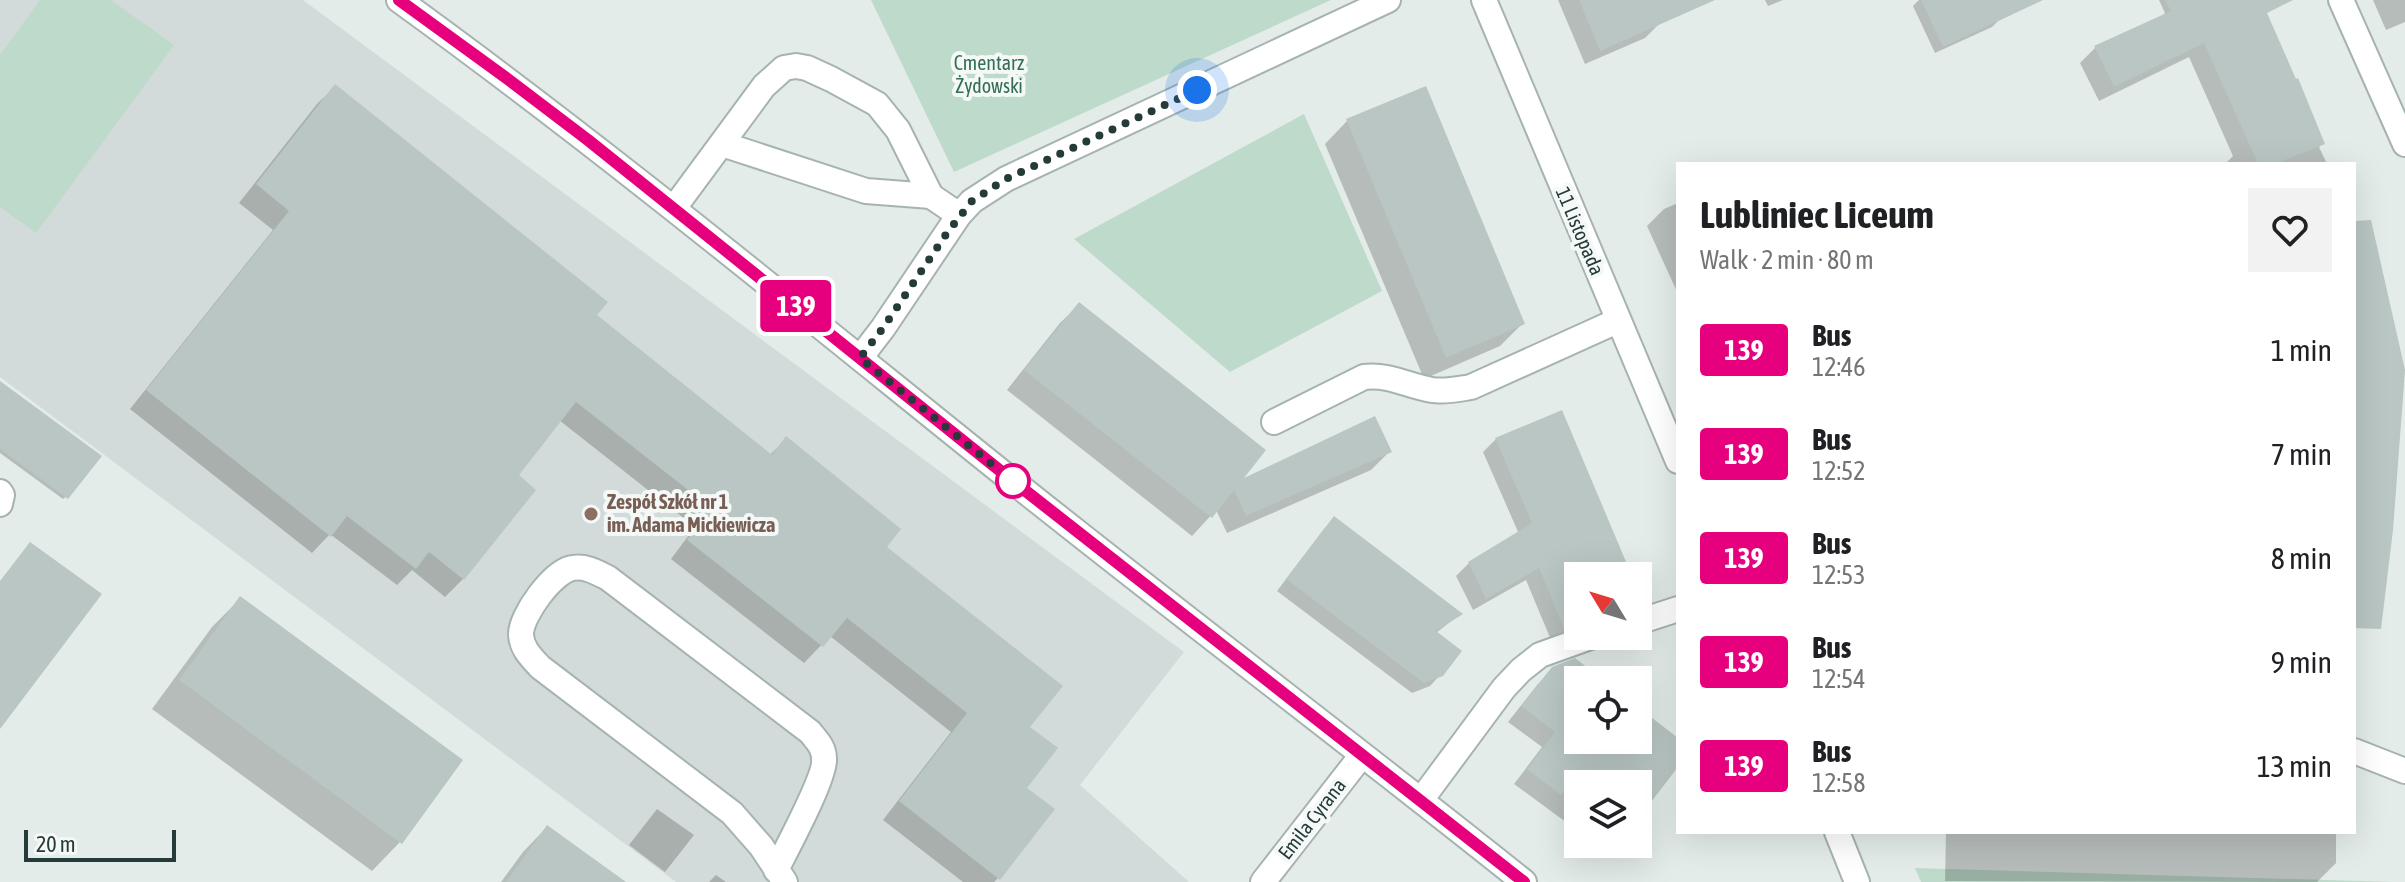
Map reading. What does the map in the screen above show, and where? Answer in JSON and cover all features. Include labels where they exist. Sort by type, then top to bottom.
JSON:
[{"type":"street","points":[[399,0],[509,80],[674,208],[1013,481],[1524,882]]},
{"type":"street","points":[[860,358],[959,215],[972,201],[1006,179],[1388,0]]},
{"type":"street","name":"11 Listopada","points":[[1484,0],[1676,456]]},
{"type":"street","points":[[2341,0],[2405,144]]},
{"type":"street","points":[[674,208],[764,86],[784,68],[796,66],[807,68],[877,104],[898,130],[931,196],[959,215]]},
{"type":"street","points":[[722,144],[866,191],[931,196]]},
{"type":"street","points":[[1274,422],[1364,377],[1393,378],[1433,390],[1452,391],[1471,387],[1617,321]]},
{"type":"street","points":[[0,492],[0,504]]},
{"type":"street","points":[[569,568],[587,568],[608,578],[810,732],[822,747],[825,762],[820,778],[781,876],[732,813],[540,667],[526,652],[521,633],[526,616],[553,579],[569,568]]},
{"type":"street","points":[[1652,617],[1676,610]]},
{"type":"street","points":[[1421,800],[1504,688],[1540,655],[1564,646]]},
{"type":"street","points":[[2356,752],[2405,771]]},
{"type":"street","name":"Emila Cyrana","points":[[1263,882],[1362,755]]},
{"type":"street","points":[[1838,834],[1857,882]]},
{"type":"shaded area","name":"Zespół Szkół nr 1 im. Adama Mickiewicza","points":[[0,0],[303,0],[1184,652],[1080,785],[1189,882],[676,882],[0,377]]},
{"type":"green space","points":[[40,0],[111,0],[174,45],[36,233],[0,207],[0,55]]},
{"type":"green space","name":"Cmentarz Żydowski","points":[[871,0],[1331,0],[954,172]]},
{"type":"green space","points":[[1304,114],[1382,291],[1230,372],[1074,239]]},
{"type":"green space","points":[[1915,868],[2394,882],[1921,882]]},
{"type":"building","points":[[1579,0],[1715,0],[1600,51]]},
{"type":"building","points":[[1921,0],[2043,0],[1943,47]]},
{"type":"building","points":[[2165,0],[2293,0],[2267,13],[2325,144],[2280,162],[2257,162],[2204,43],[2114,87],[2094,46],[2171,11]]},
{"type":"building","points":[[335,84],[608,302],[597,315],[772,455],[786,436],[901,529],[887,547],[1063,686],[1030,727],[1058,748],[1027,788],[1055,809],[1000,880],[899,801],[967,713],[847,618],[823,647],[687,540],[711,508],[576,402],[519,475],[536,490],[464,580],[429,552],[416,569],[347,516],[331,537],[146,390],[289,211],[256,184]]},
{"type":"building","points":[[1426,86],[1525,324],[1446,358],[1346,119]]},
{"type":"building","points":[[2371,220],[2405,370],[2393,530],[2381,629],[2356,628],[2356,221]]},
{"type":"building","points":[[1079,302],[1266,450],[1244,478],[1375,416],[1392,452],[1246,516],[1234,490],[1212,518],[1024,370]]},
{"type":"building","points":[[0,381],[102,456],[68,499],[0,449]]},
{"type":"building","points":[[1562,410],[1626,562],[1564,562],[1564,629],[1539,568],[1486,599],[1468,562],[1532,523],[1495,438]]},
{"type":"building","points":[[1334,516],[1463,614],[1436,631],[1462,651],[1443,676],[1424,683],[1286,579]]},
{"type":"building","points":[[30,542],[102,594],[0,729],[0,581]]},
{"type":"building","points":[[240,596],[463,760],[402,844],[179,680]]},
{"type":"building","points":[[1575,658],[1585,666],[1564,666],[1564,754],[1652,754],[1652,718],[1676,736],[1676,770],[1652,801],[1652,770],[1564,770],[1564,791],[1561,795],[1527,769],[1555,732],[1521,706],[1552,667]]},
{"type":"building","points":[[547,825],[626,882],[506,882]]},
{"type":"bus line","name":"139","points":[[399,0],[588,140],[1013,481],[1524,882]]},
{"type":"place","name":"Zespół Szkół nr 1 im. Adama Mickiewicza","points":[[591,514]]},
{"type":"route","points":[[1013,481],[860,358],[959,215],[972,201],[1006,179],[1197,90]]}]
